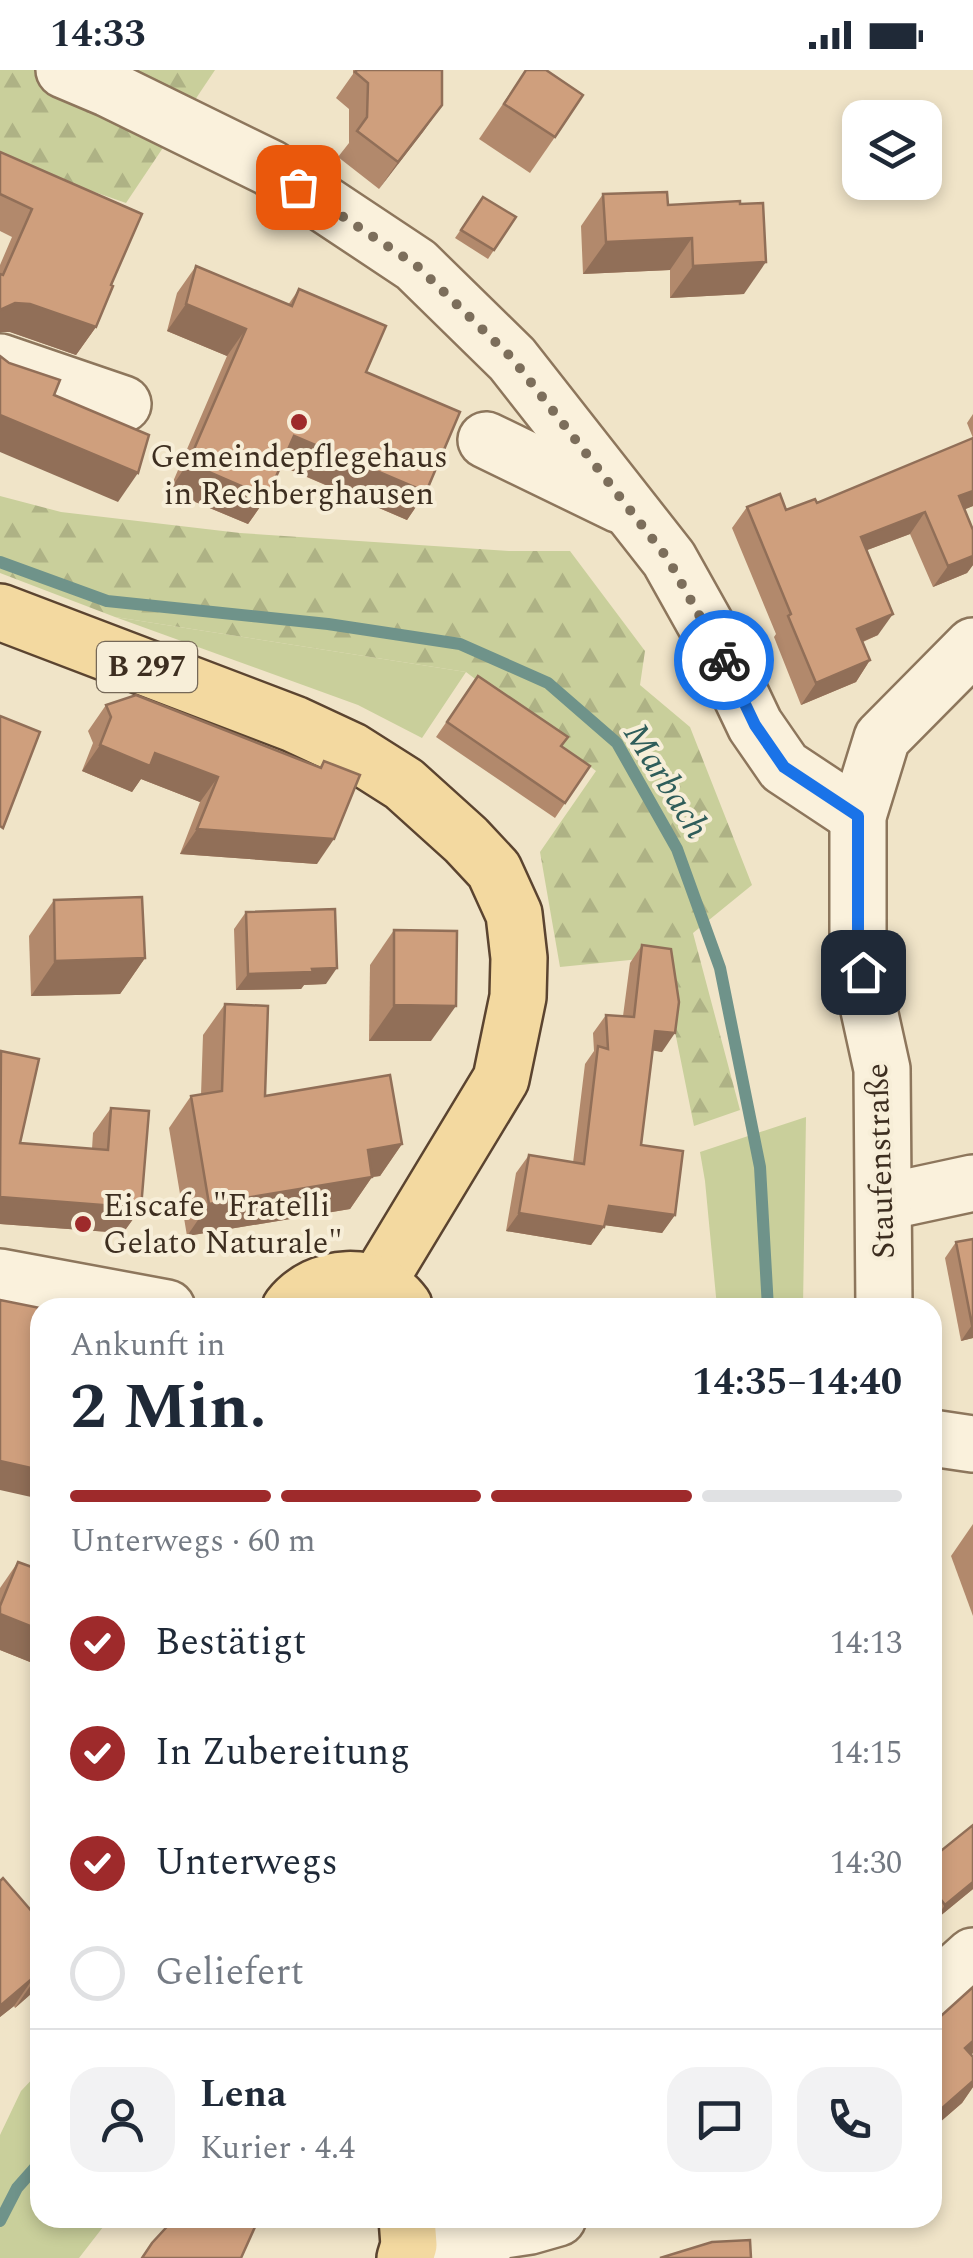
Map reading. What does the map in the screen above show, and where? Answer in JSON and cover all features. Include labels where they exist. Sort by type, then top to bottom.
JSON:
[{"type":"main road","name":"B 297","points":[[0,612],[294,724],[352,751],[404,784],[466,840],[494,870],[514,914],[518,998],[501,1079],[391,1296],[347,1278],[318,1285],[299,1298]]},
{"type":"street","points":[[64,70],[270,168],[416,265],[512,358],[668,559],[716,643],[755,725],[784,767],[858,816]]},
{"type":"street","points":[[0,362],[123,404]]},
{"type":"street","points":[[486,440],[632,511]]},
{"type":"street","name":"Staufenstraße","points":[[884,1298],[882,1069],[858,943],[858,816],[882,738],[973,646]]},
{"type":"street","points":[[885,1202],[973,1183]]},
{"type":"street","points":[[0,1277],[112,1298]]},
{"type":"street","points":[[942,1439],[973,1444]]},
{"type":"street","points":[[942,1984],[973,1956]]},
{"type":"street","points":[[407,2240],[477,2246],[525,2228]]},
{"type":"green space","points":[[0,70],[215,70],[126,203],[0,159]]},
{"type":"green space","points":[[0,496],[61,512],[240,533],[509,551],[570,551],[645,651],[640,685],[690,727],[752,885],[693,933],[740,1110],[694,1126],[660,957],[560,967],[540,852],[596,771],[466,672],[115,617],[0,573]]},
{"type":"green space","points":[[115,617],[466,672],[422,738],[358,705]]},
{"type":"green space","points":[[806,1117],[803,1298],[716,1298],[700,1152]]},
{"type":"green space","points":[[30,2082],[30,2228],[102,2228],[79,2258],[0,2258],[0,2135],[21,2091]]},
{"type":"building","points":[[357,70],[442,70],[442,105],[398,162],[357,131],[367,117],[368,83]]},
{"type":"building","points":[[526,70],[546,70],[583,95],[555,137],[504,104]]},
{"type":"building","points":[[0,152],[142,214],[96,327],[30,304],[15,303],[0,310],[0,274],[3,275],[32,209],[0,194]]},
{"type":"building","points":[[667,192],[668,205],[763,203],[766,262],[693,266],[692,238],[606,242],[603,194]]},
{"type":"building","points":[[483,197],[516,217],[494,250],[461,230]]},
{"type":"building","name":"Gemeindepflegehaus in Rechberghausen","points":[[196,266],[292,306],[299,289],[386,326],[366,372],[460,412],[426,492],[294,436],[267,497],[188,463],[246,329],[186,304]]},
{"type":"building","points":[[0,356],[9,363],[60,380],[54,395],[149,435],[138,473],[0,415]]},
{"type":"building","points":[[973,438],[973,491],[959,496],[973,530],[973,556],[948,566],[925,512],[861,537],[893,614],[857,629],[870,660],[816,683],[747,507],[780,494],[786,510],[815,499],[817,503]]},
{"type":"building","points":[[478,676],[568,737],[561,746],[590,766],[565,803],[447,722]]},
{"type":"building","points":[[136,695],[321,768],[324,761],[360,775],[334,839],[197,829],[218,777],[155,753],[150,766],[100,745],[111,717],[106,705]]},
{"type":"building","points":[[0,716],[40,732],[3,828],[0,826]]},
{"type":"building","points":[[142,897],[145,958],[55,961],[54,900]]},
{"type":"building","points":[[335,909],[337,968],[248,974],[246,912]]},
{"type":"building","points":[[394,930],[457,931],[456,1006],[394,1005]]},
{"type":"building","points":[[642,945],[671,949],[679,1002],[675,1033],[655,1031],[641,1145],[683,1151],[675,1215],[609,1206],[604,1227],[519,1213],[529,1155],[584,1164],[598,1046],[608,1049],[606,1015],[634,1017]]},
{"type":"building","points":[[225,1004],[268,1006],[265,1096],[390,1075],[402,1144],[368,1150],[372,1177],[209,1204],[191,1096],[222,1091]]},
{"type":"building","points":[[1,1051],[39,1059],[20,1143],[108,1150],[111,1108],[149,1111],[141,1208],[0,1197]]},
{"type":"building","points":[[973,1239],[973,1325],[972,1325],[956,1242]]},
{"type":"building","points":[[0,1300],[30,1306],[30,1468],[0,1461]]},
{"type":"building","points":[[18,1562],[30,1566],[30,1626],[0,1614]]},
{"type":"building","points":[[973,1825],[973,1882],[945,1905],[942,1901],[942,1850]]},
{"type":"building","points":[[3,1878],[30,1909],[30,1980],[0,2006]]},
{"type":"building","points":[[973,1987],[973,2041],[965,2048],[973,2057],[973,2081],[942,2108],[942,2015]]},
{"type":"building","points":[[166,2228],[254,2228],[241,2258],[142,2258]]},
{"type":"building","points":[[750,2240],[751,2258],[660,2258],[712,2242]]},
{"type":"waterway","name":"Marbach","points":[[0,562],[107,601],[328,624],[460,644],[548,683],[617,743],[677,849],[720,968],[760,1167],[767,1298]]},
{"type":"waterway","name":"Marbach","points":[[0,2221],[17,2188],[30,2173]]},
{"type":"way so far","points":[[298,187],[416,265],[512,358],[668,559],[724,660]]},
{"type":"place","name":"Gemeindepflegehaus in Rechberghausen","points":[[299,422]]},
{"type":"place","name":"Eiscafe \"Fratelli Gelato Naturale\"","points":[[83,1224]]},
{"type":"route","points":[[724,660],[755,725],[784,767],[858,816],[858,943],[863,972]]}]
